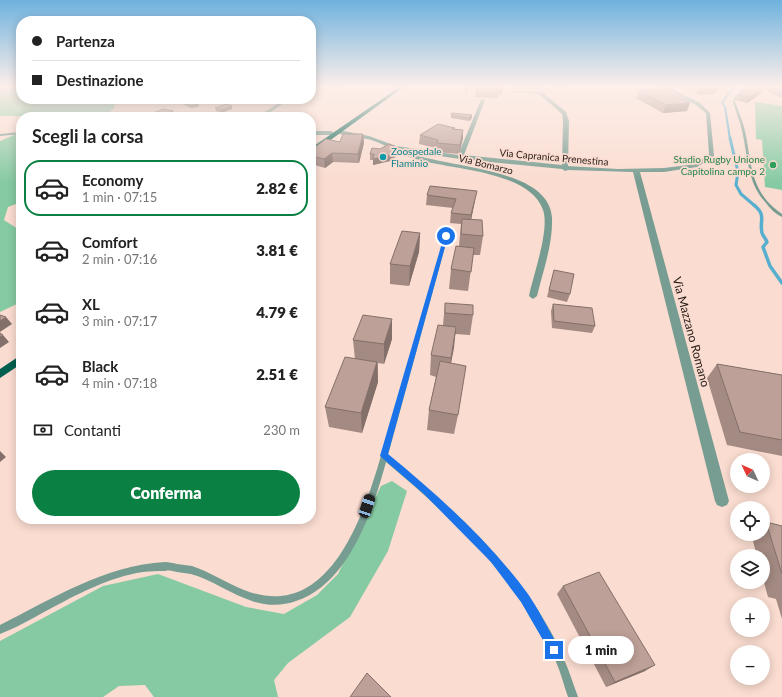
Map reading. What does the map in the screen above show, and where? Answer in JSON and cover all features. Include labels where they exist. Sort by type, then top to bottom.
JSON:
[{"type":"main road","points":[[316,146],[351,119]]},
{"type":"main road","points":[[316,147],[358,119]]},
{"type":"main road","points":[[0,374],[16,363]]},
{"type":"street","points":[[460,157],[476,119]]},
{"type":"street","points":[[565,119],[565,169]]},
{"type":"street","name":"Via Capranica Prenestina","points":[[460,157],[565,169],[636,170],[698,166],[706,163],[712,156],[709,119]]},
{"type":"street","name":"Via Bomarzo","points":[[339,132],[367,138],[395,147],[460,157]]},
{"type":"street","points":[[316,133],[331,133]]},
{"type":"street","name":"Via Bomarzo","points":[[395,147],[408,155],[424,160],[513,180],[526,186],[537,194],[547,208],[548,222],[533,296]]},
{"type":"street","name":"Via Mazzano Romano","points":[[636,170],[722,501]]},
{"type":"lane","points":[[740,119],[751,170],[757,189],[763,200],[782,216]]},
{"type":"lane","points":[[0,134],[16,133]]},
{"type":"lane","points":[[0,630],[99,581],[121,572],[141,568],[164,566],[192,570],[250,596],[266,600],[291,599],[306,593],[329,575],[352,542],[363,518],[384,456],[446,236]]},
{"type":"lane","points":[[384,456],[427,491],[489,553],[511,579],[543,628],[560,661],[573,697]]},
{"type":"green space","points":[[755,119],[782,119],[782,190],[765,187],[762,140],[756,139]]},
{"type":"green space","points":[[16,135],[16,204],[8,207],[4,220],[16,228],[16,304],[0,312],[0,141]]},
{"type":"green space","points":[[392,481],[407,491],[388,551],[350,617],[288,663],[274,680],[278,697],[154,697],[145,685],[119,686],[103,697],[0,697],[0,641],[103,586],[158,574],[246,607],[284,614],[317,595],[338,574],[381,486]]},
{"type":"building","points":[[438,124],[455,128],[452,129],[463,130],[460,145],[437,143],[438,140],[420,135]]},
{"type":"building","points":[[343,134],[363,134],[358,154],[332,153],[324,159],[316,157],[316,146],[326,139],[340,142]]},
{"type":"building","points":[[389,144],[399,148],[390,155],[373,159],[374,154],[370,154],[372,148],[380,149]]},
{"type":"building","points":[[430,186],[477,191],[471,215],[451,213],[456,199],[427,195]]},
{"type":"building","points":[[462,219],[482,220],[483,236],[461,234]]},
{"type":"building","points":[[402,231],[420,233],[410,266],[390,264]]},
{"type":"building","points":[[456,246],[474,248],[471,272],[451,269]]},
{"type":"building","points":[[554,270],[574,274],[570,294],[549,290]]},
{"type":"building","points":[[445,303],[473,305],[473,315],[445,313]]},
{"type":"building","points":[[553,304],[592,308],[595,326],[554,321]]},
{"type":"building","points":[[0,315],[6,317],[0,321]]},
{"type":"building","points":[[363,315],[392,319],[384,344],[353,340]]},
{"type":"building","points":[[438,325],[456,327],[451,358],[431,355]]},
{"type":"building","points":[[345,357],[377,362],[361,413],[325,407]]},
{"type":"building","points":[[440,361],[466,366],[458,415],[429,410]]},
{"type":"building","points":[[717,364],[782,375],[782,440],[740,432]]},
{"type":"building","points":[[770,523],[782,526],[782,574],[770,535]]},
{"type":"building","points":[[599,572],[655,665],[615,682],[563,586]]},
{"type":"building","points":[[367,673],[391,697],[350,697]]},
{"type":"waterway","points":[[727,119],[730,139]]},
{"type":"waterway","points":[[730,138],[738,172],[736,185],[741,194],[755,206]]},
{"type":"waterway","points":[[755,206],[760,212],[762,218],[761,229],[767,242],[763,247],[770,266],[782,283]]},
{"type":"place","name":"Zoospedale Flaminio","points":[[383,157]]},
{"type":"place","name":"Stadio Rugby Unione Capitolina campo 2","points":[[773,165]]},
{"type":"route","points":[[446,236],[384,456],[427,491],[494,559],[525,598],[554,650]]}]
